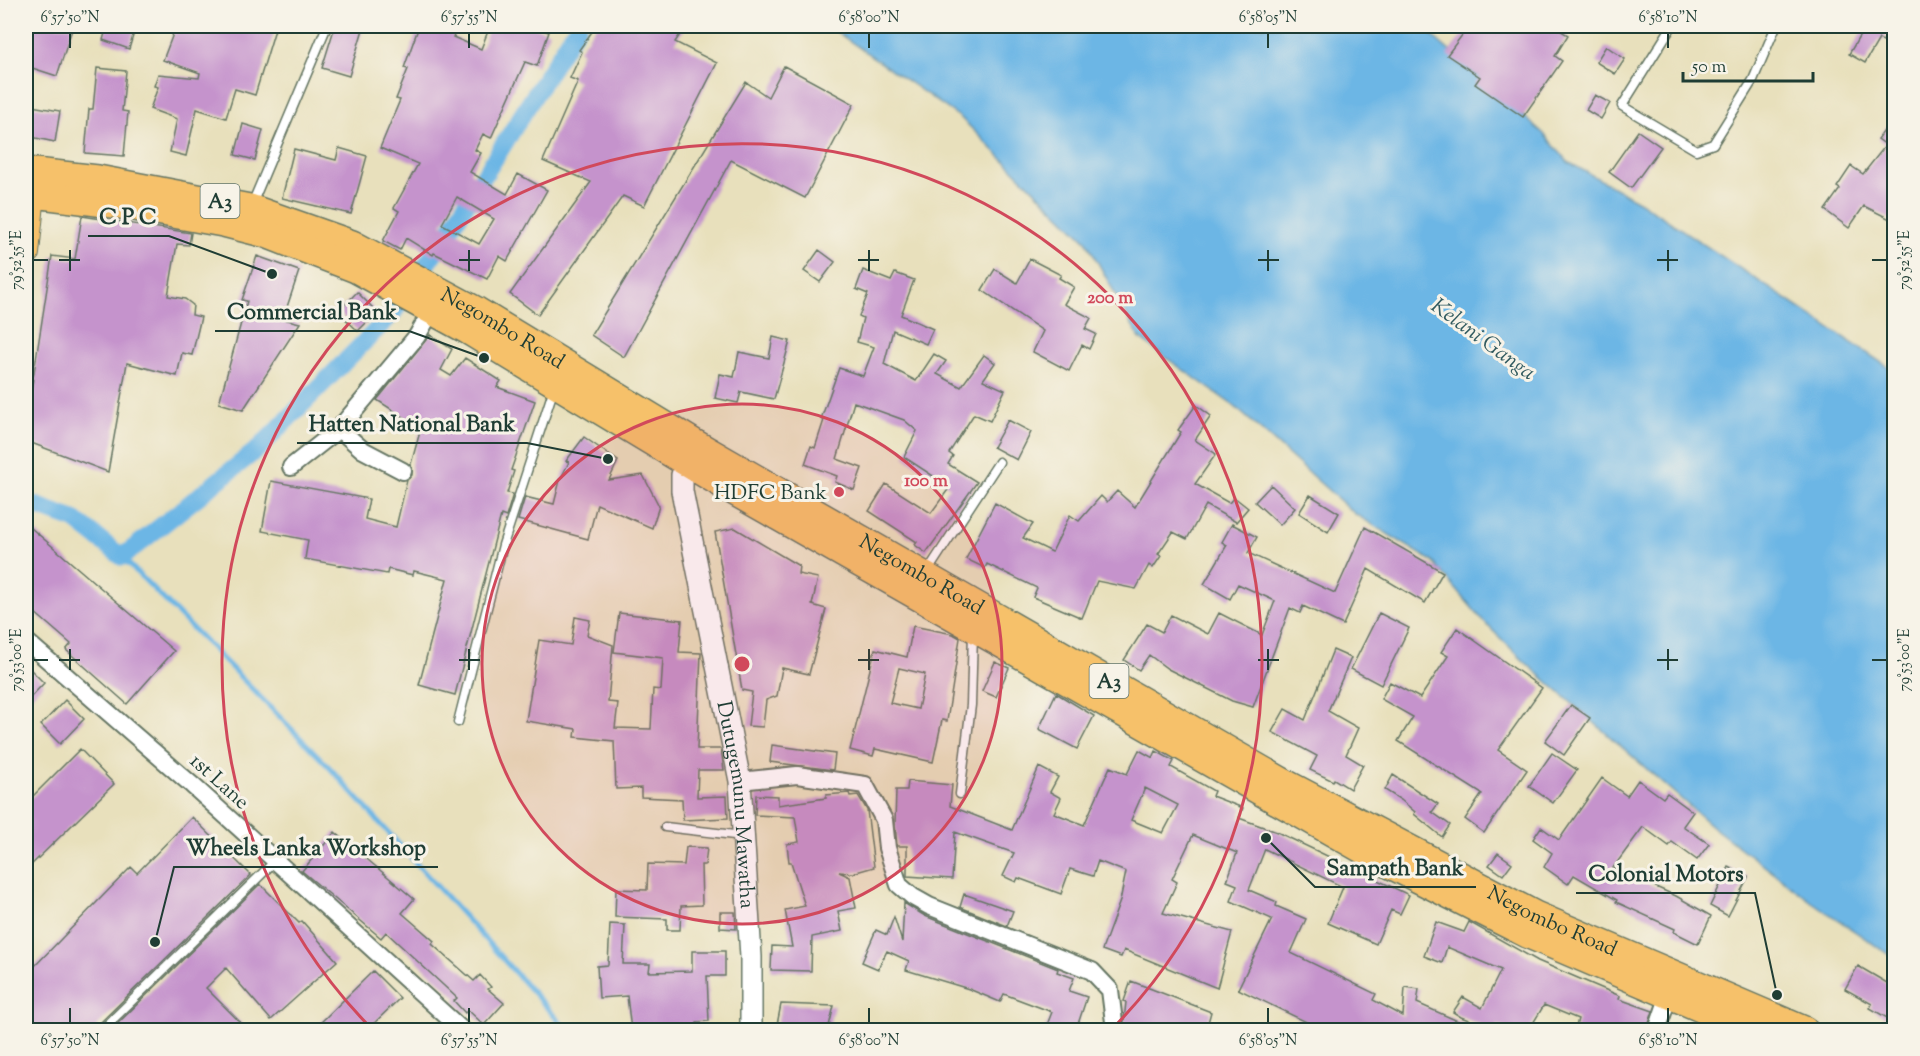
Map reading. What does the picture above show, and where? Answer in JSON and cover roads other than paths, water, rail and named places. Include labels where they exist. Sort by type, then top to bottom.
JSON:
[{"type":"highway","name":"Negombo Road","points":[[29,183],[177,192],[250,208],[351,244],[399,280],[556,382],[925,575],[1282,782],[1535,915],[1804,1030]]},
{"type":"highway","name":"Negombo Road","points":[[29,183],[266,234],[356,269],[399,280]]},
{"type":"highway","name":"Negombo Road","points":[[431,301],[691,453],[973,626],[1381,860],[1527,934],[1752,1030]]},
{"type":"main road","points":[[26,253],[29,183]]},
{"type":"street","points":[[291,467],[339,429],[417,336],[431,301]]},
{"type":"street","points":[[339,429],[363,450],[403,471]]},
{"type":"street","name":"Dutugemunu Mawatha","points":[[691,453],[682,475],[682,491],[740,781],[751,957],[751,1030]]},
{"type":"street","name":"1st Lane","points":[[26,642],[275,861],[462,1030]]},
{"type":"street","points":[[740,781],[797,775],[865,785],[884,820],[887,848],[899,885],[929,906],[1092,971],[1110,990],[1114,1022],[1112,1030]]},
{"type":"street","points":[[1657,1030],[1669,995]]},
{"type":"lane","points":[[250,208],[327,26]]},
{"type":"lane","points":[[1672,26],[1622,106],[1696,150],[1713,144],[1753,80],[1776,26]]},
{"type":"lane","points":[[458,722],[503,545],[556,382]]},
{"type":"lane","points":[[925,575],[999,462]]},
{"type":"lane","points":[[960,794],[971,705],[973,626]]},
{"type":"lane","points":[[664,827],[743,836]]},
{"type":"lane","points":[[102,1030],[275,861]]},
{"type":"water","name":"Kelani Ganga","points":[[828,26],[1421,26],[1543,133],[1568,162],[1640,202],[1894,371],[1894,958],[1812,902],[1714,828],[1525,662],[1485,623],[1432,561],[1355,514],[1234,406],[1140,339],[1086,241],[961,118]]},
{"type":"waterway","points":[[26,502],[75,520],[122,557],[258,449],[393,313],[448,233],[578,26]]},
{"type":"waterway","points":[[122,557],[330,768],[567,1030]]},
{"type":"place","name":"C P C","points":[[272,274]]},
{"type":"place","name":"Commercial Bank","points":[[484,358]]},
{"type":"place","name":"Hatten National Bank","points":[[608,459]]},
{"type":"place","name":"HDFC Bank","points":[[839,492]]},
{"type":"place","name":"Sampath Bank","points":[[1266,838]]},
{"type":"place","name":"Wheels Lanka Workshop","points":[[155,942]]},
{"type":"place","name":"Colonial Motors","points":[[1777,995]]}]
